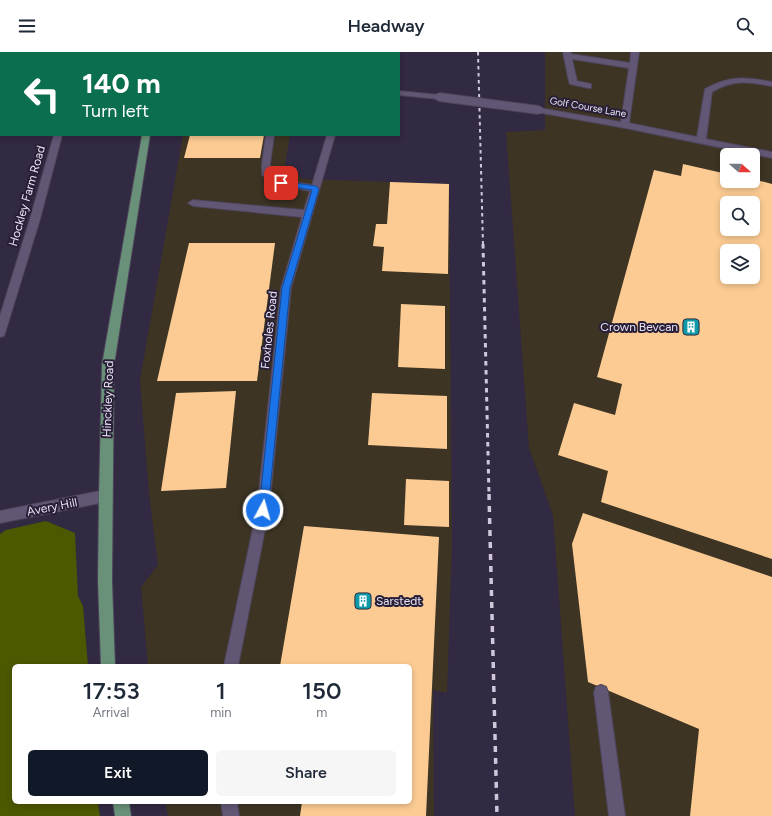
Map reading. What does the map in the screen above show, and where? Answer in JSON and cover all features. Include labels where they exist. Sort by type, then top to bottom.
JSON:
[{"type":"main road","name":"Hinckley Road","points":[[108,664],[105,581],[105,496],[108,365],[146,136]]},
{"type":"main road","points":[[121,804],[123,816]]},
{"type":"street","points":[[600,61],[603,52]]},
{"type":"street","points":[[625,124],[635,52]]},
{"type":"street","points":[[588,86],[573,82],[567,54],[633,66]]},
{"type":"street","points":[[701,141],[708,91],[722,82],[743,79],[772,84]]},
{"type":"street","name":"Golf Course Lane","points":[[400,94],[439,97],[539,110],[625,124],[772,155]]},
{"type":"street","name":"Hockley Farm Road","points":[[0,333],[35,219],[58,136]]},
{"type":"street","points":[[270,136],[266,164],[268,175],[281,183],[316,189]]},
{"type":"street","name":"Foxholes Road","points":[[231,664],[263,510],[286,288],[331,136]]},
{"type":"street","points":[[193,203],[308,214]]},
{"type":"street","name":"Avery Hill","points":[[0,517],[105,496]]},
{"type":"street","points":[[601,692],[617,816]]},
{"type":"street","points":[[230,804],[231,816]]},
{"type":"shaded area","points":[[545,52],[772,52],[772,816],[575,816],[553,515],[529,448],[506,132],[545,130]]},
{"type":"shaded area","points":[[183,136],[290,136],[285,165],[303,179],[449,184],[452,545],[447,693],[433,690],[434,816],[168,816],[165,804],[412,804],[412,664],[148,664],[141,587],[158,565],[149,493],[140,380]]},
{"type":"green space","points":[[46,521],[75,533],[78,596],[83,606],[88,664],[12,664],[12,804],[98,804],[100,816],[0,816],[0,534],[6,530]]},
{"type":"building","points":[[190,136],[264,136],[260,158],[184,158]]},
{"type":"building","name":"Crown Bevcan","points":[[683,164],[720,172],[720,188],[760,188],[760,181],[772,184],[772,559],[601,502],[608,471],[558,455],[574,403],[615,415],[622,384],[597,377],[654,170],[681,176]]},
{"type":"building","points":[[390,182],[449,184],[448,274],[382,271],[384,247],[373,246],[376,224],[387,224]]},
{"type":"building","points":[[189,243],[275,243],[257,381],[157,381]]},
{"type":"building","points":[[401,304],[445,306],[445,369],[398,367]]},
{"type":"building","points":[[236,391],[226,488],[161,491],[176,393]]},
{"type":"building","points":[[372,393],[447,396],[447,449],[368,445]]},
{"type":"building","points":[[406,479],[449,481],[449,527],[404,525]]},
{"type":"building","points":[[583,513],[772,577],[772,816],[690,816],[699,729],[588,682],[572,544]]},
{"type":"building","name":"Sarstedt","points":[[304,526],[439,537],[426,816],[300,816],[302,804],[412,804],[412,664],[280,664]]},
{"type":"railway","points":[[478,52],[483,245]]},
{"type":"railway","points":[[483,244],[489,495]]},
{"type":"railway","points":[[489,494],[497,816]]},
{"type":"place","name":"Crown Bevcan","points":[[691,327]]},
{"type":"place","name":"Sarstedt","points":[[363,601]]},
{"type":"route","points":[[263,510],[286,288],[316,189],[281,183]]}]
